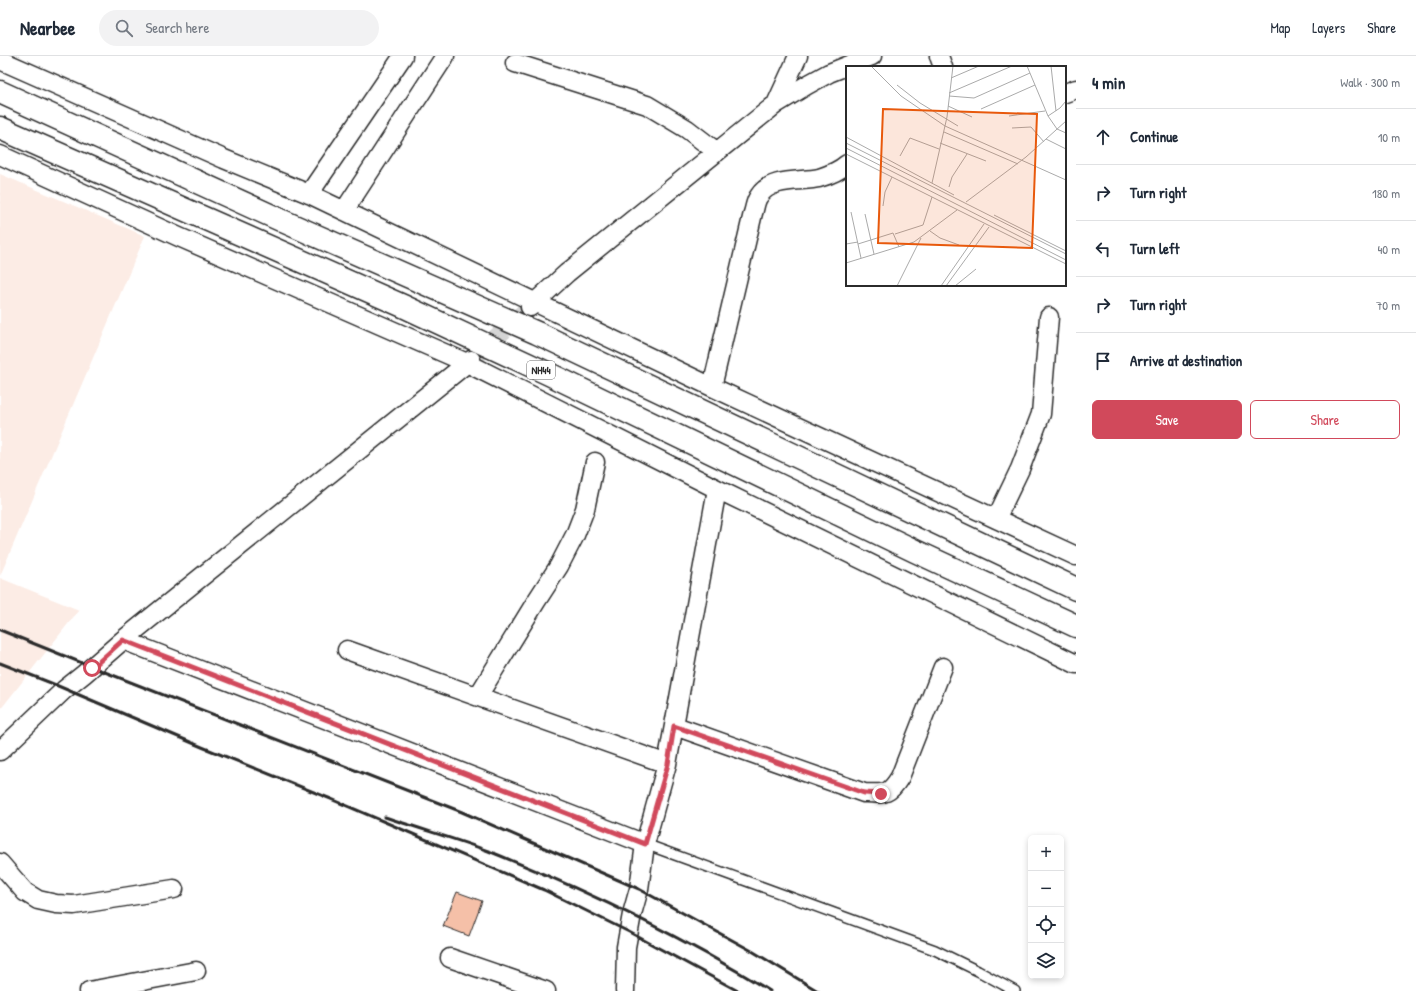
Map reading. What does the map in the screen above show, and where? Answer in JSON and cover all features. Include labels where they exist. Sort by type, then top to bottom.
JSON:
[{"type":"highway","name":"NH44","points":[[0,92],[285,222],[537,333],[1076,589]]},
{"type":"highway","name":"NH44","points":[[0,128],[403,306],[549,374],[915,551],[1076,626]]},
{"type":"street","points":[[309,194],[403,56]]},
{"type":"street","points":[[344,211],[444,56]]},
{"type":"street","points":[[776,104],[798,56]]},
{"type":"street","points":[[847,66],[872,56]]},
{"type":"street","points":[[939,56],[943,66]]},
{"type":"street","points":[[0,60],[217,156],[309,194],[532,305],[1076,556]]},
{"type":"street","points":[[515,63],[647,104],[687,129],[717,152]]},
{"type":"street","points":[[532,305],[573,268],[776,104],[829,73],[846,66]]},
{"type":"street","points":[[1066,94],[1076,89]]},
{"type":"street","points":[[0,155],[179,236],[469,362],[717,490],[1076,664]]},
{"type":"street","points":[[712,387],[753,213],[759,196],[764,190],[771,186],[781,183],[819,178],[831,174],[846,165]]},
{"type":"street","points":[[996,519],[1020,469],[1041,414],[1049,317]]},
{"type":"street","points":[[0,751],[56,697],[123,640],[469,362]]},
{"type":"street","points":[[478,696],[559,566],[575,535],[585,509],[595,462]]},
{"type":"street","points":[[625,991],[626,947],[632,914],[640,890],[645,844],[668,764],[717,490]]},
{"type":"street","points":[[123,640],[645,844]]},
{"type":"street","points":[[347,650],[668,764]]},
{"type":"street","points":[[674,726],[864,793],[881,794],[892,790],[900,777],[943,667]]},
{"type":"street","points":[[0,863],[25,892],[38,900],[56,904],[74,905],[174,889]]},
{"type":"street","points":[[450,958],[546,991]]},
{"type":"street","points":[[89,991],[196,971]]},
{"type":"lane","points":[[645,844],[935,950],[1015,991]]},
{"type":"shaded area","points":[[0,174],[145,236],[0,576]]},
{"type":"shaded area","points":[[0,578],[79,610],[0,710]]},
{"type":"building","points":[[457,892],[482,901],[469,936],[443,926]]},
{"type":"tunnel","points":[[471,360],[530,307]]},
{"type":"railway","points":[[0,630],[462,812],[639,889],[752,951],[818,991]]},
{"type":"railway","points":[[0,663],[331,799],[544,890],[629,932],[738,991]]},
{"type":"railway","points":[[385,817],[491,852],[563,882],[668,933],[770,991]]},
{"type":"route","points":[[92,668],[123,640],[645,844],[668,764],[674,726],[864,793],[881,794]]}]
